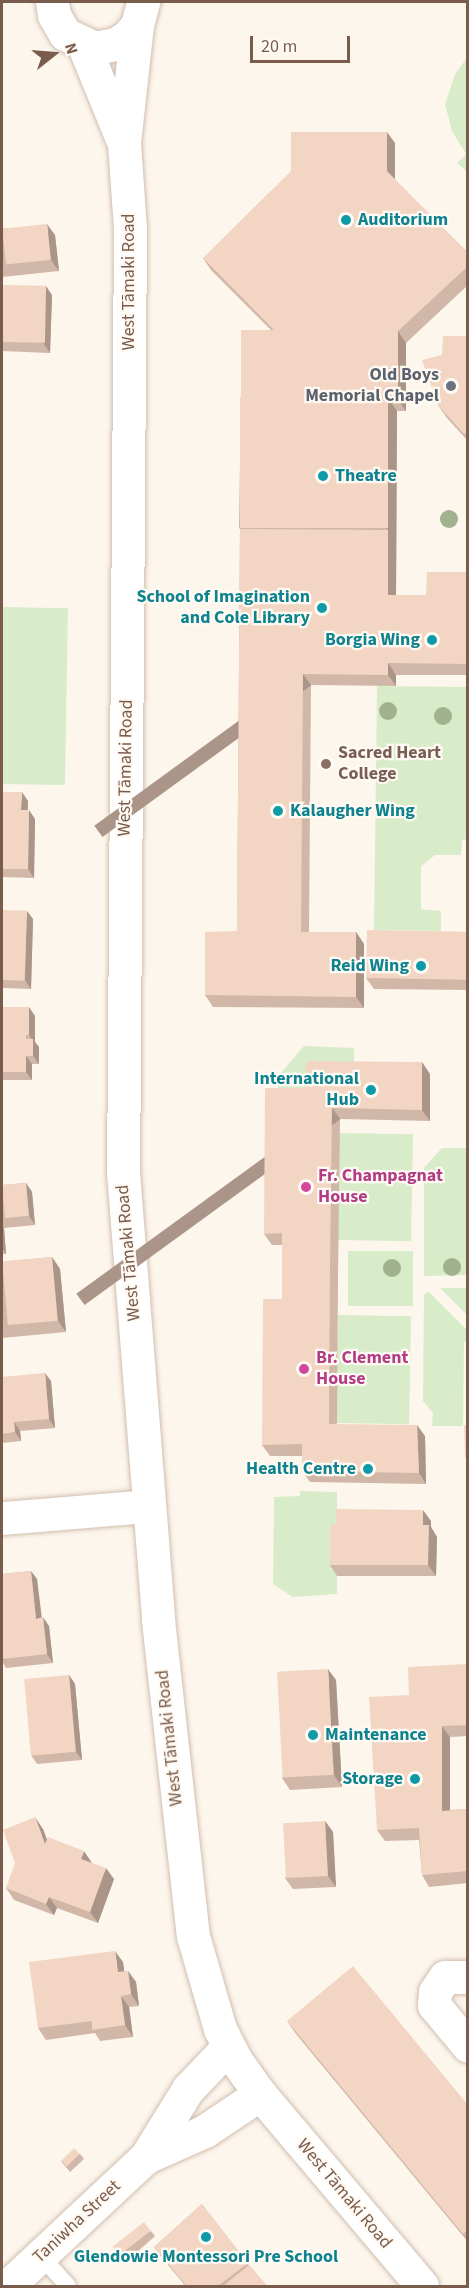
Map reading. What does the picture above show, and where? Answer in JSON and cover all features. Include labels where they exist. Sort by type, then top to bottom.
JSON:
[{"type":"main road","points":[[52,2],[58,25],[84,46],[116,44],[140,13]]},
{"type":"main road","name":"West Tāmaki Road","points":[[140,13],[124,143],[130,228],[123,1172],[172,1764],[193,1936],[211,2005],[228,2047],[260,2094],[422,2286]]},
{"type":"main road","name":"West Tāmaki Road","points":[[84,46],[124,143]]},
{"type":"main road","points":[[2,1518],[149,1506]]},
{"type":"main road","points":[[464,2035],[434,2005],[435,1992],[445,1977],[468,1977]]},
{"type":"main road","name":"Taniwha Street","points":[[8,2286],[146,2157],[188,2089],[228,2047]]},
{"type":"main road","name":"Taniwha Street","points":[[146,2157],[205,2131],[260,2094]]},
{"type":"lane","points":[[41,2256],[68,2286]]},
{"type":"green space","points":[[467,58],[468,172],[457,163],[466,154],[452,131],[445,104],[455,74]]},
{"type":"green space","points":[[2,607],[68,608],[65,785],[2,784]]},
{"type":"green space","points":[[377,686],[467,687],[467,839],[462,840],[461,855],[435,855],[421,866],[421,909],[441,911],[441,931],[374,930]]},
{"type":"green space","points":[[304,1046],[354,1048],[354,1073],[313,1100],[277,1100],[279,1075]]},
{"type":"green space","points":[[339,1133],[413,1134],[411,1241],[337,1240]]},
{"type":"green space","points":[[442,1148],[467,1148],[467,1275],[424,1276],[424,1168]]},
{"type":"green space","points":[[348,1251],[413,1251],[413,1306],[348,1306]]},
{"type":"green space","points":[[440,1288],[467,1288],[467,1315]]},
{"type":"green space","points":[[429,1292],[467,1330],[467,1342],[464,1342],[463,1426],[432,1426],[433,1413],[423,1401],[424,1294]]},
{"type":"green space","points":[[338,1315],[411,1316],[409,1424],[336,1423]]},
{"type":"green space","points":[[300,1491],[337,1492],[337,1594],[293,1597],[273,1584],[274,1497],[300,1496]]},
{"type":"building","name":"Auditorium","points":[[291,132],[387,132],[387,171],[468,253],[468,266],[398,331],[398,400],[388,398],[241,397],[241,330],[274,330],[203,258],[291,171]]},
{"type":"building","points":[[47,224],[51,260],[6,265],[2,229]]},
{"type":"building","points":[[2,285],[46,286],[45,343],[2,342]]},
{"type":"building","name":"Old Boys Memorial Chapel","points":[[443,336],[468,336],[468,435],[463,433],[438,405],[422,360],[442,355]]},
{"type":"building","name":"Theatre","points":[[240,397],[388,397],[388,528],[240,528]]},
{"type":"building","points":[[240,529],[388,530],[388,595],[426,595],[427,572],[468,572],[468,664],[388,663],[388,675],[303,674],[301,932],[356,932],[356,997],[205,995],[205,932],[237,931]]},
{"type":"building","points":[[2,792],[22,792],[21,810],[29,810],[28,869],[2,869]]},
{"type":"building","points":[[2,910],[27,911],[25,981],[2,980]]},
{"type":"building","name":"Reid Wing","points":[[367,930],[468,932],[467,980],[366,978]]},
{"type":"building","points":[[2,1007],[29,1007],[29,1035],[26,1035],[26,1039],[33,1039],[33,1056],[26,1056],[26,1072],[2,1072]]},
{"type":"building","points":[[306,1061],[422,1062],[422,1110],[332,1108],[330,1268],[329,1424],[417,1425],[419,1473],[302,1471],[302,1444],[262,1445],[263,1299],[282,1299],[282,1233],[264,1234],[265,1088],[305,1088]]},
{"type":"building","points":[[26,1183],[29,1216],[5,1218],[2,1185]]},
{"type":"building","points":[[52,1257],[58,1321],[8,1325],[2,1261]]},
{"type":"building","points":[[45,1373],[49,1419],[14,1422],[15,1432],[2,1434],[2,1377]]},
{"type":"building","points":[[464,1425],[468,1425],[468,1458],[465,1458]]},
{"type":"building","points":[[336,1509],[423,1510],[423,1525],[429,1525],[428,1565],[330,1565],[330,1524],[336,1525]]},
{"type":"building","points":[[31,1571],[36,1619],[43,1617],[47,1654],[2,1659],[2,1574]]},
{"type":"building","name":"Storage","points":[[468,1664],[468,1725],[442,1726],[442,1811],[468,1809],[468,1871],[422,1875],[419,1828],[377,1830],[369,1697],[409,1695],[408,1667]]},
{"type":"building","name":"Maintenance","points":[[328,1669],[334,1775],[283,1778],[277,1672]]},
{"type":"building","points":[[69,1675],[76,1752],[31,1756],[24,1679]]},
{"type":"building","points":[[35,1817],[45,1844],[48,1837],[84,1851],[81,1859],[106,1868],[90,1912],[49,1897],[46,1904],[6,1888],[15,1863],[3,1830]]},
{"type":"building","points":[[325,1821],[328,1876],[286,1878],[283,1823]]},
{"type":"building","points":[[115,1951],[118,1972],[128,1971],[131,1994],[121,1996],[125,2025],[92,2030],[92,2021],[38,2028],[29,1962]]},
{"type":"building","points":[[353,1966],[468,2105],[468,2230],[463,2234],[287,2021]]},
{"type":"building","points":[[74,2148],[80,2154],[67,2166],[61,2161]]},
{"type":"building","name":"Glendowie Montessori Pre School","points":[[202,2204],[248,2263],[218,2286],[182,2286],[185,2284],[154,2247]]},
{"type":"building","points":[[144,2222],[151,2231],[119,2255],[112,2247]]},
{"type":"building","points":[[249,2265],[267,2286],[223,2286]]},
{"type":"place","name":"Auditorium","points":[[346,220]]},
{"type":"place","name":"Old Boys Memorial Chapel","points":[[451,386]]},
{"type":"place","name":"Theatre","points":[[323,476]]},
{"type":"place","name":"School of Imagination and Cole Library","points":[[322,608]]},
{"type":"place","name":"Borgia Wing","points":[[432,640]]},
{"type":"place","name":"Sacred Heart College","points":[[326,764]]},
{"type":"place","name":"Kalaugher Wing","points":[[278,811]]},
{"type":"place","name":"Reid Wing","points":[[421,966]]},
{"type":"place","name":"International Hub","points":[[371,1090]]},
{"type":"place","name":"Fr. Champagnat House","points":[[306,1187]]},
{"type":"place","name":"Br. Clement House","points":[[304,1369]]},
{"type":"place","name":"Health Centre","points":[[368,1469]]},
{"type":"place","name":"Maintenance","points":[[313,1735]]},
{"type":"place","name":"Storage","points":[[415,1779]]},
{"type":"place","name":"Glendowie Montessori Pre School","points":[[206,2237]]}]
